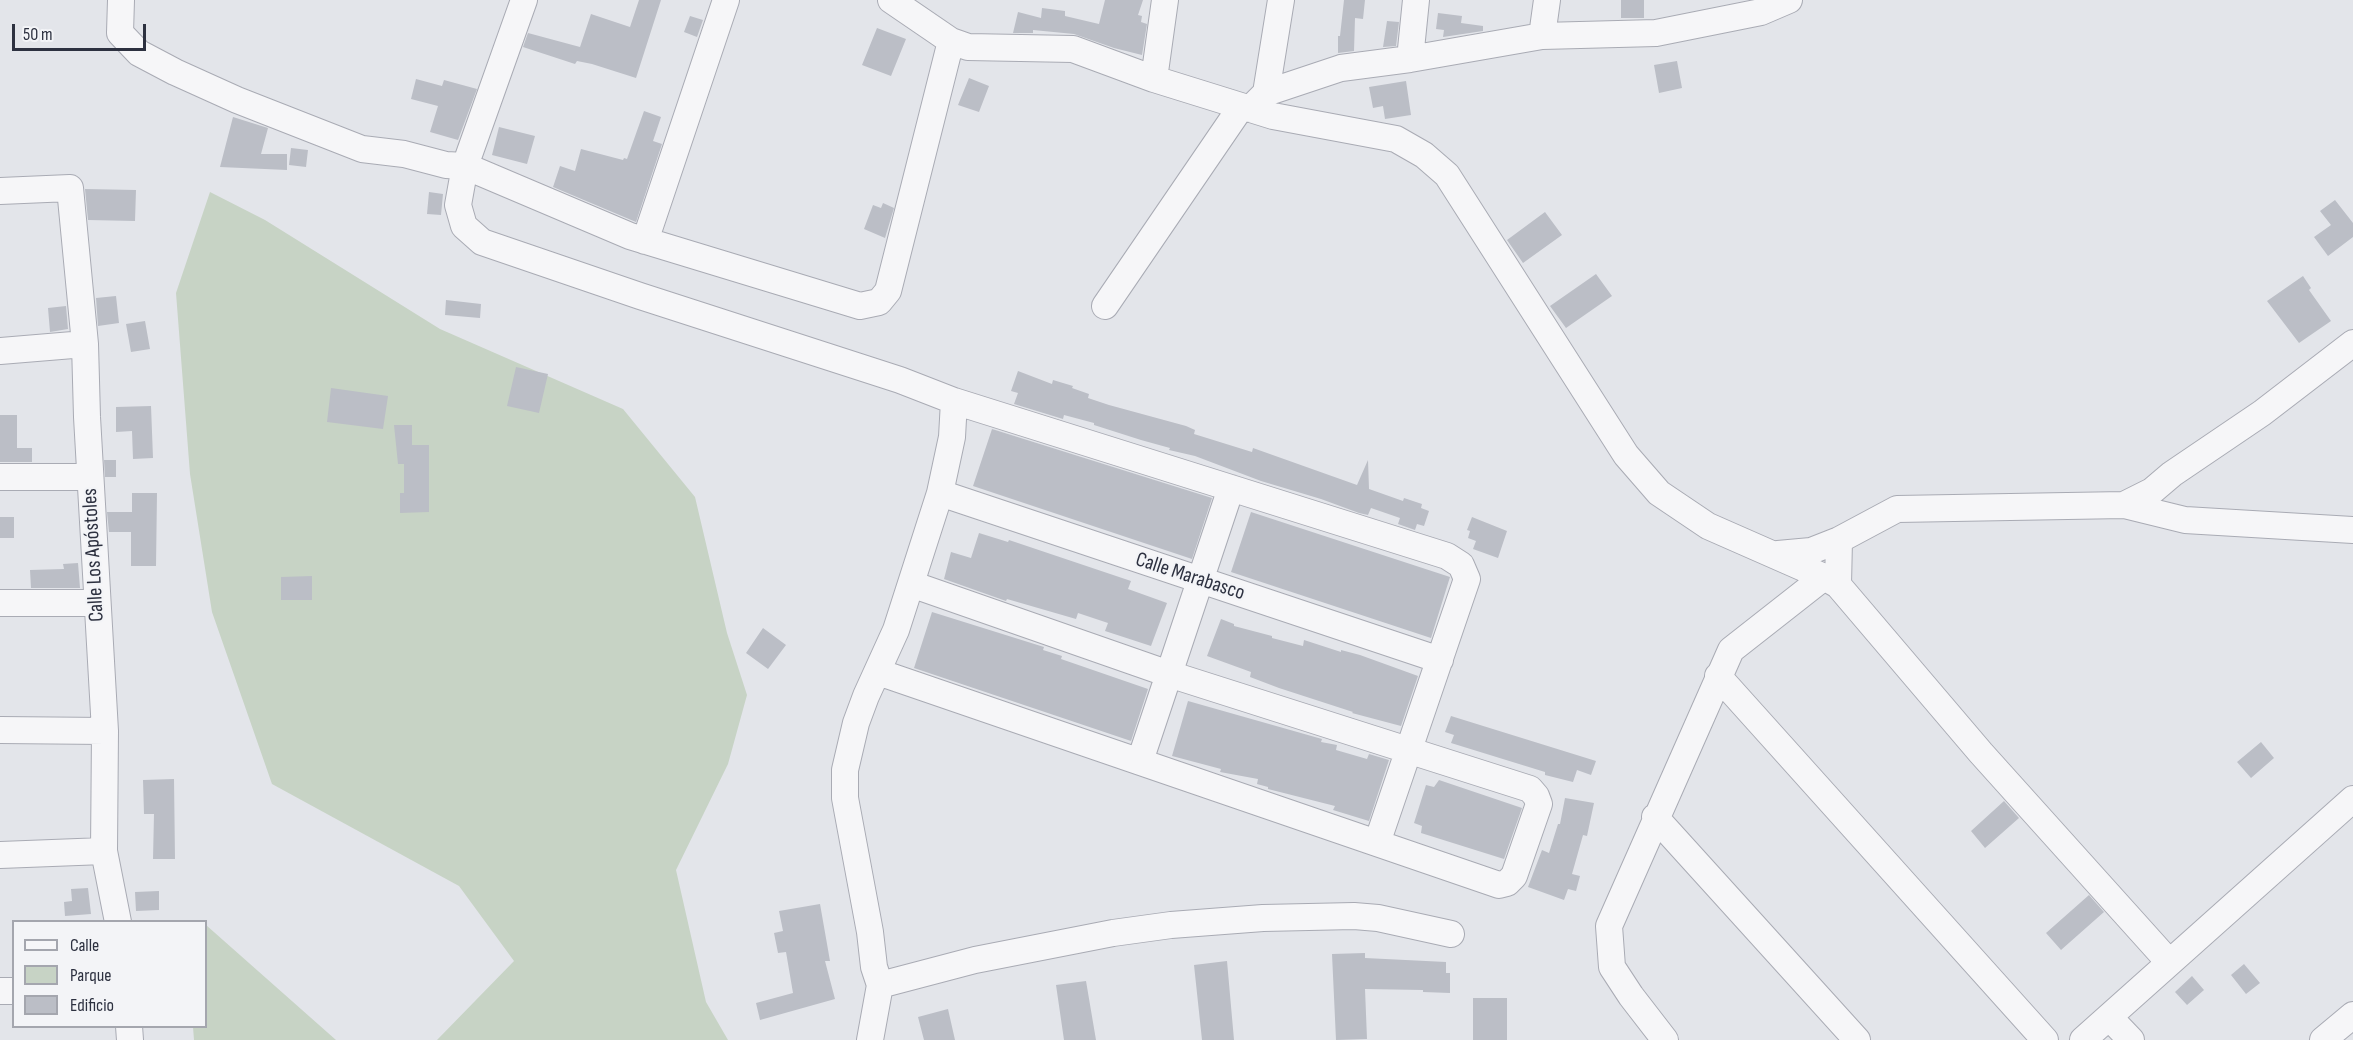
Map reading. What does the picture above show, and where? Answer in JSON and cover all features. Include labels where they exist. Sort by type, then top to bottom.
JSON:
[{"type":"street","points":[[121,0],[120,33],[140,53],[175,72],[237,100],[362,148],[404,154],[446,165],[465,166],[645,241],[860,306],[879,302],[888,291],[951,40]]},
{"type":"street","points":[[524,0],[465,166],[458,205],[464,226],[482,242],[900,380],[954,401],[1447,556],[1461,565],[1467,579],[1377,843]]},
{"type":"street","points":[[645,241],[726,0]]},
{"type":"street","points":[[891,0],[951,40],[968,47],[1073,50],[1154,79],[1252,103],[1273,116],[1396,139],[1424,155],[1447,175],[1626,455],[1659,493],[1708,526],[1831,581],[1981,753],[2169,962]]},
{"type":"street","points":[[1154,79],[1165,0]]},
{"type":"street","points":[[1105,306],[1252,103],[1281,0]]},
{"type":"street","points":[[1410,59],[1416,0]]},
{"type":"street","points":[[1542,36],[1547,0]]},
{"type":"street","points":[[1252,103],[1341,68],[1410,59],[1542,36],[1656,33],[1761,12],[1789,0]]},
{"type":"street","name":"Calle Los Apóstoles","points":[[0,192],[70,188],[85,344],[90,477],[105,731],[104,851],[118,920]]},
{"type":"street","points":[[2124,505],[2152,491],[2172,474],[2262,413],[2353,343]]},
{"type":"street","points":[[0,351],[85,344]]},
{"type":"street","points":[[870,1040],[880,985],[874,967],[870,932],[845,798],[845,770],[849,748],[866,696],[896,630],[940,493],[952,437],[954,401]]},
{"type":"street","points":[[0,477],[90,477]]},
{"type":"street","points":[[1140,762],[1231,488]]},
{"type":"street","name":"Calle Marabasco","points":[[940,493],[1440,660]]},
{"type":"street","points":[[1774,554],[1811,551],[1839,540],[1898,509],[2124,505],[2185,520],[2353,530]]},
{"type":"street","points":[[1665,1040],[1612,967],[1609,926],[1731,650],[1831,581],[1839,540]]},
{"type":"street","points":[[878,672],[1499,885],[1514,876],[1539,804],[1530,789],[1169,674],[911,584]]},
{"type":"street","points":[[0,603],[97,603]]},
{"type":"street","points":[[1718,676],[2045,1040]]},
{"type":"street","points":[[0,730],[105,731]]},
{"type":"street","points":[[2083,1040],[2353,799]]},
{"type":"street","points":[[1655,818],[1857,1040]]},
{"type":"street","points":[[0,855],[104,851]]},
{"type":"street","points":[[880,985],[975,960],[1113,933],[1171,925],[1263,918],[1354,916],[1378,918],[1451,934]]},
{"type":"street","points":[[2323,1040],[2353,1015]]},
{"type":"street","points":[[2109,1017],[2131,1040]]},
{"type":"green space","points":[[210,192],[265,220],[440,329],[623,409],[695,497],[727,633],[747,695],[728,764],[676,870],[706,1002],[728,1040],[437,1040],[514,961],[459,886],[272,784],[212,612],[190,474],[176,293]]},
{"type":"green space","points":[[207,926],[336,1040],[194,1040],[193,1028],[207,1028]]},
{"type":"building","points":[[639,0],[661,0],[636,78],[592,64],[577,61],[575,64],[523,47],[528,33],[580,47],[591,14],[630,27]]},
{"type":"building","points":[[1105,0],[1143,0],[1138,15],[1142,16],[1141,22],[1147,24],[1142,55],[1074,34],[1033,30],[1033,33],[1013,33],[1018,12],[1041,18],[1042,8],[1065,11],[1065,16],[1099,24]]},
{"type":"building","points":[[1344,0],[1365,0],[1363,19],[1355,18],[1354,51],[1338,53],[1338,36],[1340,36]]},
{"type":"building","points":[[1621,0],[1644,0],[1644,18],[1621,18]]},
{"type":"building","points":[[1438,13],[1462,16],[1461,23],[1483,26],[1483,31],[1443,37],[1444,30],[1436,29]]},
{"type":"building","points":[[690,16],[703,20],[697,37],[684,32]]},
{"type":"building","points":[[1387,21],[1399,22],[1396,46],[1383,47]]},
{"type":"building","points":[[877,28],[906,39],[891,76],[862,65]]},
{"type":"building","points":[[1677,61],[1682,88],[1659,93],[1654,65]]},
{"type":"building","points":[[969,78],[989,86],[979,112],[958,105]]},
{"type":"building","points":[[416,79],[442,86],[444,80],[477,89],[458,140],[430,132],[438,106],[411,99]]},
{"type":"building","points":[[1406,81],[1411,115],[1385,119],[1383,106],[1373,108],[1369,87]]},
{"type":"building","points":[[644,111],[661,117],[653,141],[662,144],[636,222],[553,187],[560,166],[575,171],[581,149],[623,160],[627,159]]},
{"type":"building","points":[[233,117],[268,128],[261,154],[287,154],[287,170],[220,167]]},
{"type":"building","points":[[499,127],[535,136],[527,164],[492,155]]},
{"type":"building","points":[[291,148],[308,150],[306,167],[289,165]]},
{"type":"building","points":[[85,189],[136,190],[135,221],[88,220]]},
{"type":"building","points":[[429,192],[443,194],[441,215],[427,214]]},
{"type":"building","points":[[2335,200],[2353,223],[2353,237],[2328,256],[2314,237],[2331,225],[2320,211]]},
{"type":"building","points":[[883,203],[894,208],[885,238],[864,229],[873,205],[881,208]]},
{"type":"building","points":[[1545,212],[1562,235],[1523,263],[1507,240]]},
{"type":"building","points":[[1596,274],[1612,296],[1566,328],[1550,306]]},
{"type":"building","points":[[2303,276],[2311,288],[2309,290],[2331,321],[2299,343],[2267,301]]},
{"type":"building","points":[[116,296],[119,323],[98,326],[96,298]]},
{"type":"building","points":[[446,300],[481,304],[480,318],[445,315]]},
{"type":"building","points":[[66,306],[68,329],[50,332],[48,308]]},
{"type":"building","points":[[145,321],[150,349],[131,352],[126,324]]},
{"type":"building","points":[[516,367],[548,374],[539,413],[507,406]]},
{"type":"building","points":[[1018,371],[1052,384],[1053,380],[1073,386],[1072,388],[1089,394],[1088,398],[1109,405],[1186,426],[1195,430],[1194,434],[1252,452],[1253,448],[1357,485],[1368,460],[1369,489],[1403,501],[1404,498],[1422,504],[1421,508],[1429,511],[1424,526],[1417,524],[1415,530],[1398,524],[1400,518],[1371,508],[1368,515],[1359,513],[1261,481],[1195,456],[1169,450],[1170,448],[1094,425],[1094,423],[1064,415],[1063,419],[1014,404],[1018,393],[1011,391]]},
{"type":"building","points":[[331,388],[388,396],[383,429],[327,422]]},
{"type":"building","points":[[151,406],[153,458],[133,459],[132,431],[116,432],[116,407]]},
{"type":"building","points":[[0,415],[17,415],[17,448],[32,448],[32,462],[0,462]]},
{"type":"building","points":[[394,425],[412,425],[412,445],[429,445],[429,512],[400,513],[400,493],[404,493],[404,464],[398,464]]},
{"type":"building","points":[[992,429],[1212,498],[1192,559],[973,486]]},
{"type":"building","points":[[104,460],[116,460],[116,477],[105,477]]},
{"type":"building","points":[[132,493],[157,493],[156,566],[131,566],[131,532],[109,532],[107,512],[132,512]]},
{"type":"building","points":[[1251,512],[1450,577],[1431,638],[1231,572]]},
{"type":"building","points":[[0,517],[14,517],[14,538],[0,538]]},
{"type":"building","points":[[1472,517],[1507,531],[1498,558],[1473,549],[1476,541],[1468,538],[1470,531],[1467,530]]},
{"type":"building","points":[[979,533],[1008,542],[1009,540],[1131,581],[1128,589],[1167,603],[1151,646],[1105,631],[1108,623],[1078,613],[1076,619],[1007,599],[1006,601],[944,579],[951,552],[971,558]]},
{"type":"building","points":[[78,563],[80,588],[31,588],[30,570],[64,569],[63,564]]},
{"type":"building","points":[[312,576],[312,600],[281,600],[281,577]]},
{"type":"building","points":[[932,612],[1044,647],[1043,650],[1062,656],[1061,659],[1148,689],[1131,741],[914,668]]},
{"type":"building","points":[[1221,619],[1234,626],[1272,636],[1272,638],[1303,646],[1304,640],[1341,652],[1341,650],[1360,655],[1418,676],[1401,726],[1352,713],[1279,688],[1250,677],[1251,672],[1207,656]]},
{"type":"building","points":[[763,628],[786,645],[768,669],[746,653]]},
{"type":"building","points":[[1188,701],[1322,739],[1321,742],[1337,745],[1336,750],[1367,759],[1369,754],[1389,760],[1369,821],[1333,810],[1335,806],[1268,789],[1268,787],[1257,784],[1258,779],[1220,772],[1221,769],[1172,756]]},
{"type":"building","points":[[1451,716],[1596,761],[1591,775],[1577,770],[1573,782],[1545,775],[1545,772],[1451,743],[1454,735],[1445,732]]},
{"type":"building","points":[[2261,742],[2274,758],[2251,778],[2237,762]]},
{"type":"building","points":[[174,779],[175,859],[153,859],[154,814],[144,814],[143,780]]},
{"type":"building","points":[[1439,780],[1522,808],[1504,859],[1421,833],[1422,826],[1414,823],[1426,785],[1434,787]]},
{"type":"building","points":[[1565,798],[1594,803],[1587,836],[1583,835],[1572,874],[1580,876],[1576,891],[1568,889],[1564,900],[1528,887],[1542,850],[1549,853],[1558,824],[1560,824]]},
{"type":"building","points":[[2004,801],[2019,818],[1985,848],[1971,831]]},
{"type":"building","points":[[88,888],[91,914],[65,916],[64,902],[72,901],[71,889]]},
{"type":"building","points":[[159,891],[159,910],[136,911],[135,892]]},
{"type":"building","points":[[2089,895],[2104,912],[2061,950],[2046,933]]},
{"type":"building","points":[[820,904],[830,961],[825,961],[835,999],[760,1020],[756,1003],[793,993],[786,952],[778,953],[774,933],[783,931],[779,911]]},
{"type":"building","points":[[1365,953],[1365,958],[1446,962],[1446,973],[1450,973],[1450,993],[1365,989],[1367,1039],[1336,1040],[1332,954]]},
{"type":"building","points":[[1227,961],[1234,1040],[1202,1040],[1194,965]]},
{"type":"building","points":[[2244,964],[2260,983],[2246,994],[2231,975]]},
{"type":"building","points":[[2192,976],[2204,990],[2187,1005],[2175,992]]},
{"type":"building","points":[[1086,981],[1096,1040],[1064,1040],[1056,985]]},
{"type":"building","points":[[1473,998],[1507,998],[1507,1040],[1473,1040]]},
{"type":"building","points":[[948,1009],[955,1040],[924,1040],[918,1017]]}]
